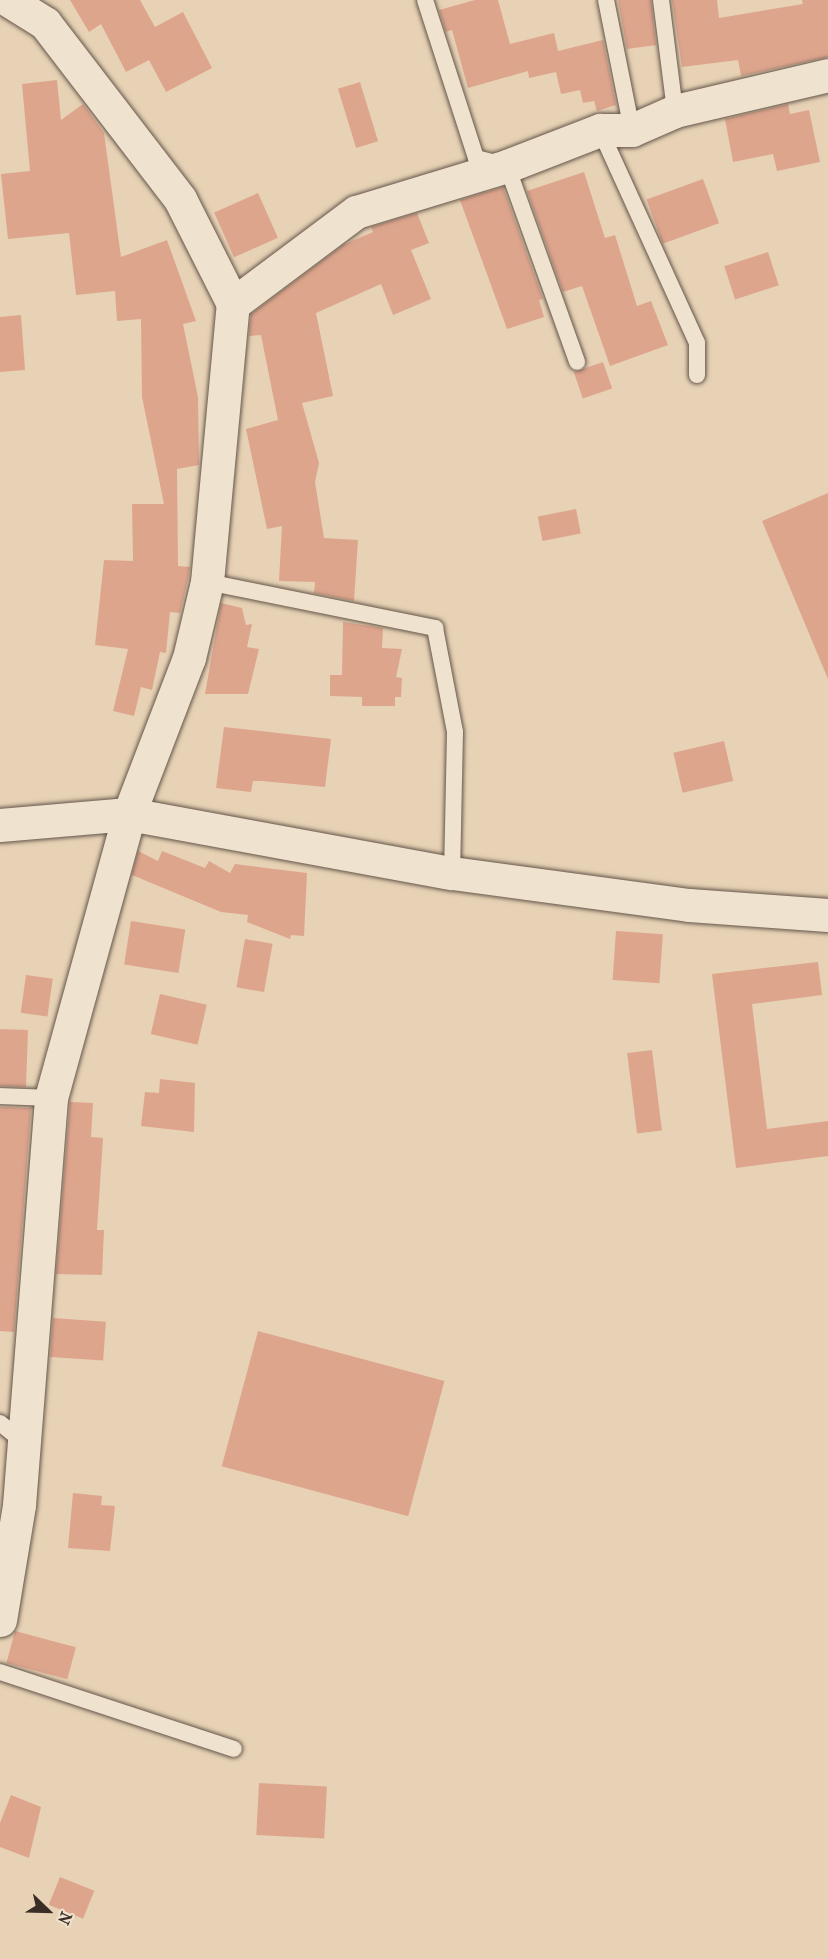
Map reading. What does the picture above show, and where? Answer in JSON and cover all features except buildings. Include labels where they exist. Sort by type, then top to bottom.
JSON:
[{"type":"street","points":[[0,1620],[19,1505],[11,1432],[51,1098],[129,814],[189,658],[207,582],[233,304],[180,199],[45,23],[8,0]]},
{"type":"street","points":[[233,304],[356,212],[507,166],[600,130],[632,130],[675,111],[828,75]]},
{"type":"street","points":[[3,831],[129,814],[452,873],[689,905],[828,915]]},
{"type":"lane","points":[[425,0],[476,158],[507,166],[577,362]]},
{"type":"lane","points":[[606,0],[632,130]]},
{"type":"lane","points":[[662,0],[675,111]]},
{"type":"lane","points":[[600,130],[697,344],[698,375]]},
{"type":"lane","points":[[207,582],[435,628],[455,732],[452,873]]},
{"type":"lane","points":[[0,1096],[51,1098]]},
{"type":"lane","points":[[0,1672],[234,1749]]}]
